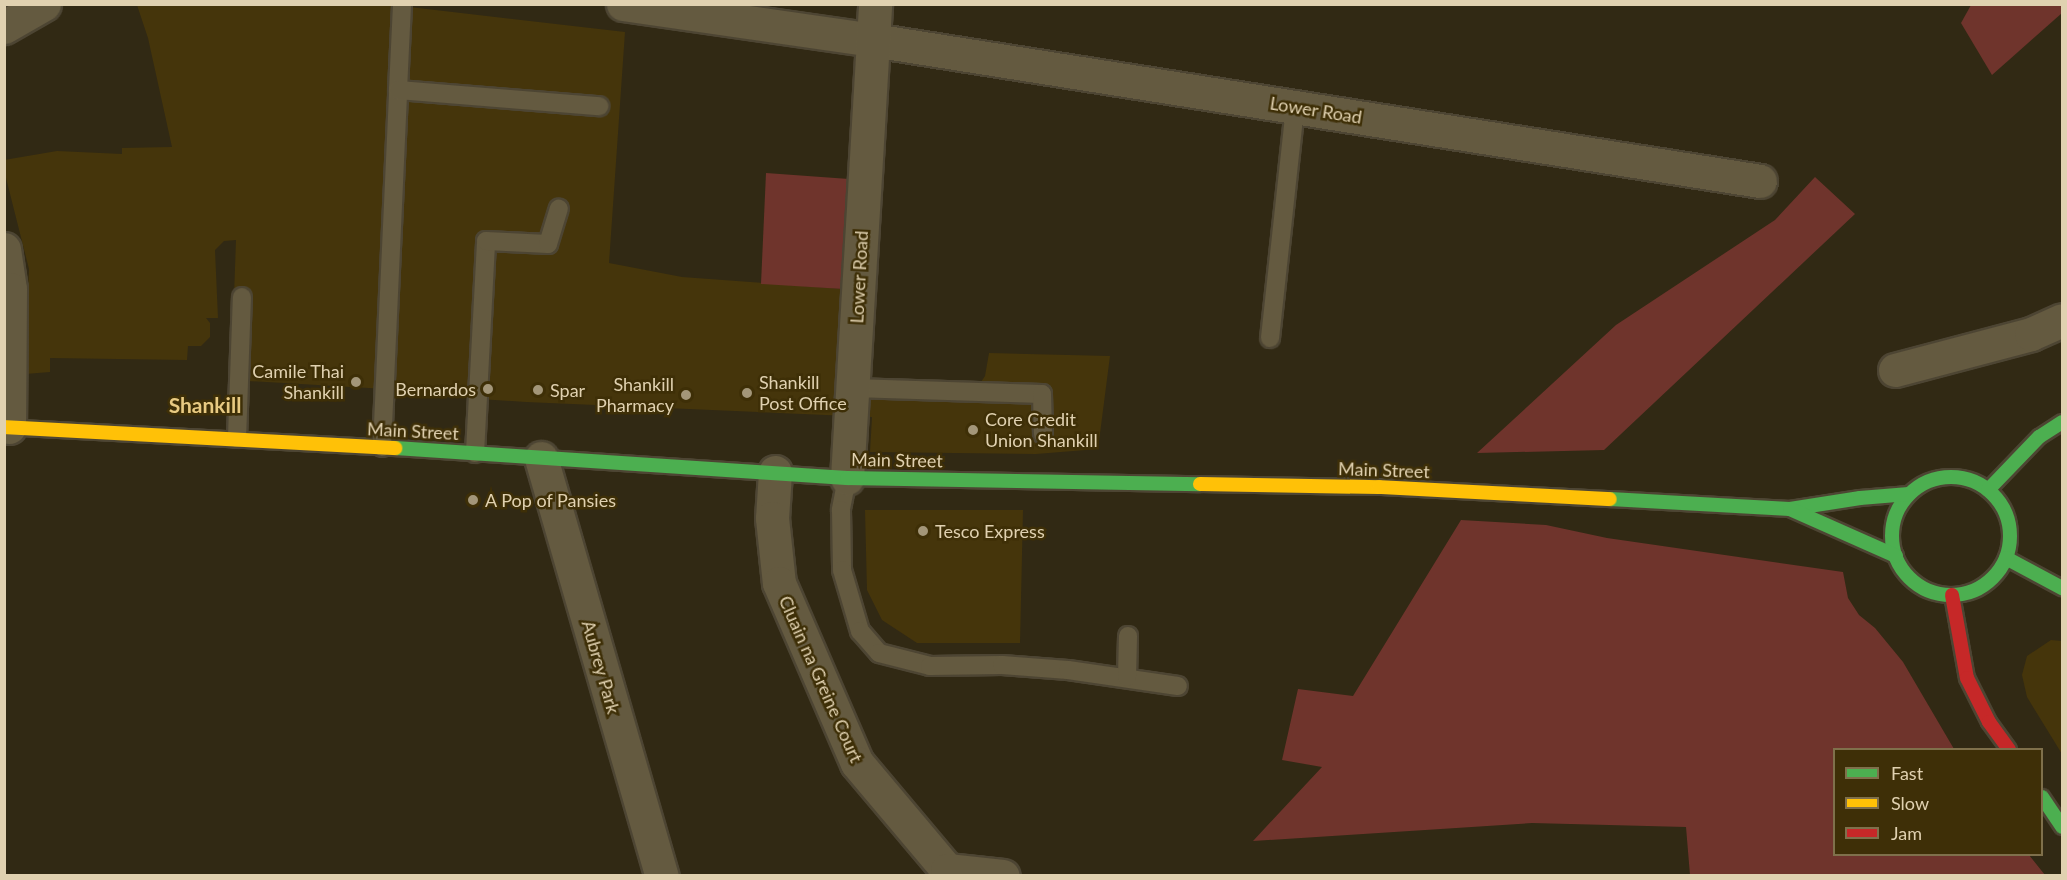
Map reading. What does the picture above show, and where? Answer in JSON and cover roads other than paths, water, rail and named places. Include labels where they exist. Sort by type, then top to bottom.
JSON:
[{"type":"main road","points":[[1988,490],[2038,437],[2062,422]]},
{"type":"main road","name":"Main Street","points":[[7,427],[237,438],[847,478],[1379,487],[1790,509],[1860,498],[1909,494]]},
{"type":"main road","points":[[1946,477],[1972,480],[1988,490],[2002,506],[2010,526],[2006,558],[2001,568],[1982,587],[1971,592],[1952,595],[1938,594],[1916,583],[1896,556],[1892,534],[1894,522],[1909,494],[1924,483],[1946,477]]},
{"type":"main road","name":"Main Street","points":[[1790,509],[1896,556]]},
{"type":"main road","points":[[2006,558],[2062,588]]},
{"type":"main road","points":[[1952,595],[1967,678],[1989,722],[2008,748]]},
{"type":"main road","points":[[2043,798],[2062,827]]},
{"type":"street","points":[[4,27],[44,4]]},
{"type":"street","name":"Lower Road","points":[[623,4],[873,40],[1760,181]]},
{"type":"street","name":"Lower Road","points":[[847,478],[875,4]]},
{"type":"street","points":[[4,249],[10,289],[7,427]]},
{"type":"street","points":[[1895,370],[2031,334],[2062,321]]},
{"type":"street","name":"Aubrey Park","points":[[541,458],[662,876]]},
{"type":"street","name":"Cluain na Greine Court","points":[[775,472],[772,518],[779,583],[857,763],[947,870],[1003,876]]},
{"type":"lane","points":[[382,447],[402,4]]},
{"type":"lane","points":[[398,90],[599,106]]},
{"type":"lane","points":[[1270,338],[1295,107]]},
{"type":"lane","points":[[475,453],[486,241],[548,244],[559,209]]},
{"type":"lane","points":[[237,438],[242,297]]},
{"type":"lane","points":[[852,388],[1042,394],[1043,434]]},
{"type":"lane","points":[[847,478],[841,510],[842,570],[860,631],[879,653],[930,666],[1002,665],[1127,677],[1178,686]]},
{"type":"lane","points":[[1127,677],[1128,636]]},
{"type":"place","name":"Camile Thai Shankill","points":[[356,382]]},
{"type":"place","name":"Bernardos","points":[[488,389]]},
{"type":"place","name":"Spar","points":[[538,390]]},
{"type":"place","name":"Shankill Post Office","points":[[747,393]]},
{"type":"place","name":"Shankill Pharmacy","points":[[686,395]]},
{"type":"place","name":"Core Credit Union Shankill","points":[[973,430]]},
{"type":"place","name":"A Pop of Pansies","points":[[473,500]]},
{"type":"place","name":"Tesco Express","points":[[923,531]]},
{"type":"district","name":"Shankill","points":[[205,405]]}]
